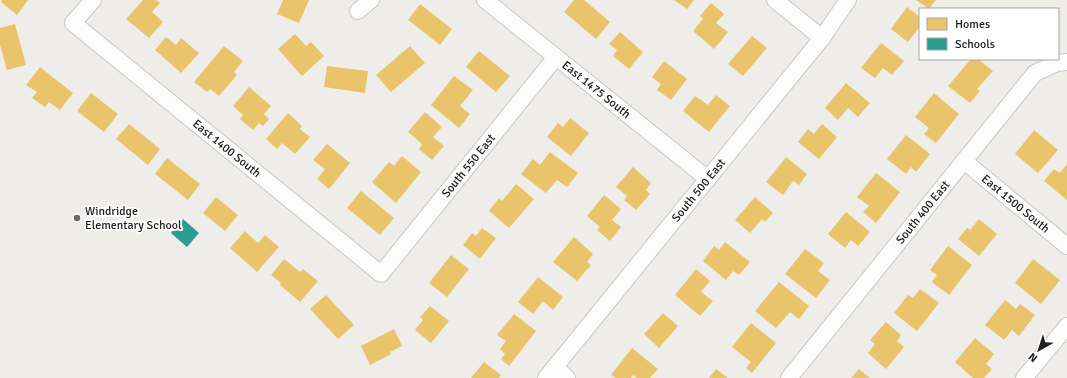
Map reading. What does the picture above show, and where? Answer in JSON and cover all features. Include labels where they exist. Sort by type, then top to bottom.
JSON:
[{"type":"street","name":"East 1400 South","points":[[93,0],[73,24],[381,274]]},
{"type":"street","points":[[358,11],[371,0]]},
{"type":"street","name":"East 1475 South","points":[[485,0],[708,178]]},
{"type":"street","points":[[775,0],[822,38]]},
{"type":"street","name":"South 500 East","points":[[550,373],[822,38],[848,0]]},
{"type":"street","name":"South 550 East","points":[[381,274],[556,57]]},
{"type":"street","name":"South 400 East","points":[[789,378],[1035,73],[1057,63],[1067,62]]},
{"type":"street","name":"East 1500 South","points":[[964,161],[1067,246]]},
{"type":"street","points":[[1024,378],[1067,326]]},
{"type":"street","points":[[550,373],[568,378]]},
{"type":"building: Homes","points":[[2,0],[28,0],[17,15],[1,2]]},
{"type":"building: Homes","points":[[143,0],[156,0],[160,3],[152,12],[163,22],[149,38],[126,19]]},
{"type":"building: Homes","points":[[283,0],[309,0],[299,23],[277,14]]},
{"type":"building: Homes","points":[[574,0],[584,0],[610,22],[596,39],[564,12]]},
{"type":"building: Homes","points":[[674,0],[694,0],[687,9]]},
{"type":"building: Homes","points":[[916,0],[936,0],[930,8]]},
{"type":"building: Homes","points":[[711,3],[724,14],[716,23],[728,32],[714,49],[693,31],[703,19],[700,16]]},
{"type":"building: Homes","points":[[420,4],[452,29],[440,45],[408,20]]},
{"type":"building: Homes","points":[[907,7],[919,16],[919,27],[908,42],[891,29]]},
{"type":"building: Homes","points":[[15,24],[26,65],[7,70],[0,45],[0,28]]},
{"type":"building: Homes","points":[[620,32],[643,52],[629,69],[613,56],[617,50],[609,44]]},
{"type":"building: Homes","points":[[295,34],[306,46],[311,42],[324,56],[302,76],[278,49]]},
{"type":"building: Homes","points":[[752,36],[767,48],[743,76],[728,64]]},
{"type":"building: Homes","points":[[166,37],[176,45],[181,38],[199,53],[181,73],[155,50]]},
{"type":"building: Homes","points":[[881,43],[904,61],[892,75],[883,68],[875,78],[861,68]]},
{"type":"building: Homes","points":[[224,46],[243,61],[234,72],[237,75],[219,96],[210,89],[207,92],[194,82]]},
{"type":"building: Homes","points":[[410,46],[425,63],[391,92],[376,75]]},
{"type":"building: Homes","points":[[479,51],[510,76],[496,92],[466,67]]},
{"type":"building: Homes","points":[[970,60],[979,60],[993,71],[977,89],[980,91],[970,103],[948,86]]},
{"type":"building: Homes","points":[[664,61],[687,79],[671,100],[657,90],[661,84],[652,77]]},
{"type":"building: Homes","points":[[327,66],[368,71],[365,93],[324,87]]},
{"type":"building: Homes","points":[[40,67],[73,93],[60,110],[49,102],[45,107],[32,98],[37,92],[26,85]]},
{"type":"building: Homes","points":[[454,76],[473,90],[460,106],[470,114],[459,128],[431,105]]},
{"type":"building: Homes","points":[[846,83],[870,103],[858,117],[848,108],[838,120],[825,108]]},
{"type":"building: Homes","points":[[249,87],[271,106],[264,114],[269,119],[263,126],[259,123],[253,130],[240,119],[243,115],[233,106]]},
{"type":"building: Homes","points":[[91,93],[118,114],[104,132],[77,111]]},
{"type":"building: Homes","points":[[934,93],[959,114],[936,143],[924,134],[929,128],[915,117]]},
{"type":"building: Homes","points":[[716,95],[730,106],[709,132],[683,111],[695,96],[708,105]]},
{"type":"building: Homes","points":[[425,112],[442,127],[433,137],[444,146],[432,160],[419,149],[422,144],[408,132]]},
{"type":"building: Homes","points":[[288,113],[302,126],[300,129],[310,137],[295,154],[282,143],[277,149],[266,139]]},
{"type":"building: Homes","points":[[570,118],[589,133],[571,156],[547,137],[558,123],[563,127]]},
{"type":"building: Homes","points":[[129,124],[160,149],[148,165],[116,139]]},
{"type":"building: Homes","points":[[822,124],[837,137],[819,159],[798,142],[808,129],[814,134]]},
{"type":"building: Homes","points":[[1034,130],[1058,150],[1038,173],[1015,154]]},
{"type":"building: Homes","points":[[906,135],[930,154],[916,172],[911,167],[906,174],[887,159]]},
{"type":"building: Homes","points":[[327,144],[350,163],[329,189],[317,179],[325,169],[313,160]]},
{"type":"building: Homes","points":[[550,152],[578,173],[567,187],[557,180],[546,193],[521,174],[533,159],[540,165]]},
{"type":"building: Homes","points":[[402,156],[421,172],[396,203],[372,182],[389,162],[394,166]]},
{"type":"building: Homes","points":[[786,157],[807,174],[799,185],[793,181],[783,195],[766,182]]},
{"type":"building: Homes","points":[[167,158],[200,184],[188,200],[155,174]]},
{"type":"building: Homes","points":[[1067,164],[1067,200],[1044,181],[1054,169],[1060,173]]},
{"type":"building: Homes","points":[[633,167],[651,183],[646,190],[650,194],[636,210],[624,200],[627,196],[616,187]]},
{"type":"building: Homes","points":[[876,173],[900,192],[876,223],[863,212],[869,206],[857,197]]},
{"type":"building: Homes","points":[[516,184],[534,199],[509,228],[489,211],[499,198],[502,201]]},
{"type":"building: Homes","points":[[361,191],[394,218],[380,235],[347,208]]},
{"type":"building: Homes","points":[[604,195],[621,209],[612,220],[621,227],[610,241],[597,230],[600,227],[587,216]]},
{"type":"building: Homes","points":[[216,197],[238,215],[225,231],[203,213]]},
{"type":"building: Homes","points":[[755,197],[773,213],[765,222],[762,219],[750,233],[735,220]]},
{"type":"building: Homes","points":[[846,212],[870,232],[858,246],[851,240],[845,248],[828,234]]},
{"type":"building: Homes","points":[[979,219],[997,234],[979,256],[958,239],[967,228],[970,230]]},
{"type":"building: Homes","points":[[482,228],[496,238],[480,259],[463,245],[472,233],[476,236]]},
{"type":"building: Homes","points":[[245,231],[258,243],[265,235],[279,247],[257,272],[230,248]]},
{"type":"building: Homes","points":[[574,237],[593,254],[587,262],[591,265],[577,281],[553,262]]},
{"type":"building: Homes","points":[[725,242],[750,262],[739,275],[733,271],[726,280],[703,261],[714,246],[719,250]]},
{"type":"building: Homes","points":[[948,246],[972,265],[949,295],[932,282],[937,275],[930,270]]},
{"type":"building: Homes","points":[[805,249],[824,263],[818,271],[830,280],[816,298],[785,274]]},
{"type":"building: Homes","points":[[451,255],[469,269],[447,297],[429,283]]},
{"type":"building: Homes","points":[[284,259],[300,272],[303,269],[318,281],[300,302],[271,275]]},
{"type":"building: Homes","points":[[1033,259],[1060,280],[1041,304],[1015,283]]},
{"type":"building: Homes","points":[[696,269],[710,281],[701,292],[713,301],[700,316],[675,295]]},
{"type":"building: Homes","points":[[538,277],[563,297],[553,310],[543,301],[533,314],[518,302]]},
{"type":"building: Homes","points":[[779,282],[809,306],[799,319],[790,312],[776,328],[755,311]]},
{"type":"building: Homes","points":[[920,289],[939,303],[917,331],[894,313],[908,295],[913,298]]},
{"type":"building: Homes","points":[[326,295],[354,325],[338,339],[310,309]]},
{"type":"building: Homes","points":[[1005,300],[1016,309],[1020,304],[1035,315],[1019,336],[1012,330],[1004,340],[985,325]]},
{"type":"building: Homes","points":[[430,306],[449,321],[431,343],[415,330],[423,320],[420,317]]},
{"type":"building: Homes","points":[[663,313],[678,326],[659,348],[644,334]]},
{"type":"building: Homes","points":[[514,314],[536,331],[509,366],[501,359],[505,354],[500,349],[506,341],[497,335]]},
{"type":"building: Homes","points":[[886,322],[901,335],[897,341],[904,347],[886,369],[868,353],[875,344],[870,340]]},
{"type":"building: Homes","points":[[751,323],[776,343],[752,373],[746,368],[751,362],[732,347]]},
{"type":"building: Homes","points":[[394,329],[402,346],[390,352],[391,354],[370,365],[361,346]]},
{"type":"building: Homes","points":[[975,338],[994,354],[986,364],[992,369],[984,378],[973,378],[955,362]]},
{"type":"building: Homes","points":[[632,348],[658,369],[650,378],[637,378],[633,375],[631,378],[616,378],[611,375]]},
{"type":"building: Homes","points":[[484,362],[501,375],[499,378],[471,378]]},
{"type":"building: Homes","points":[[716,369],[728,378],[709,378]]},
{"type":"building: Homes","points":[[859,369],[870,378],[851,378]]},
{"type":"building: Schools","points":[[183,219],[199,233],[187,247],[171,233]]},
{"type":"place","name":"Windridge Elementary School","points":[[77,218]]}]
